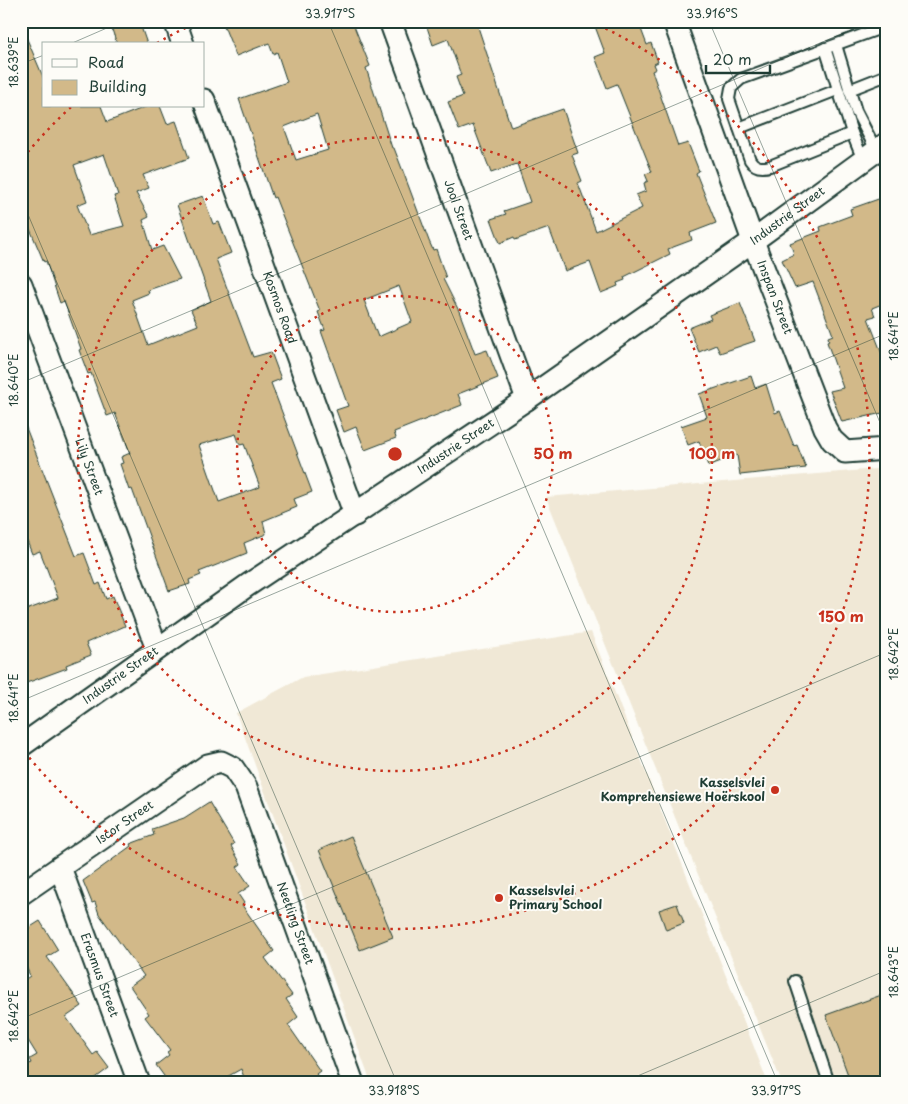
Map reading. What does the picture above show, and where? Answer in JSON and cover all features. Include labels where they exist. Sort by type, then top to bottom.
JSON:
[{"type":"street","points":[[175,21],[182,42]]},
{"type":"street","name":"Jool Street","points":[[390,21],[527,399]]},
{"type":"street","name":"Inspan Street","points":[[674,21],[753,241],[825,428],[832,440],[845,452],[887,449]]},
{"type":"street","name":"Kosmos Road","points":[[205,103],[355,515]]},
{"type":"street","name":"Industrie Street","points":[[21,746],[157,649],[527,399],[753,241],[875,151]]},
{"type":"street","name":"Lily Street","points":[[21,284],[157,649]]},
{"type":"street","name":"Iscor Street","points":[[21,894],[208,765],[221,762],[233,768]]},
{"type":"street","name":"Neetling Street","points":[[233,768],[246,787],[353,1083]]},
{"type":"street","name":"Erasmus Street","points":[[60,867],[139,1083]]},
{"type":"lane","points":[[852,134],[761,168],[752,163],[729,99],[731,88],[735,83],[887,26]]},
{"type":"lane","points":[[836,44],[849,90],[875,151]]},
{"type":"lane","points":[[825,48],[852,134],[875,151]]},
{"type":"lane","points":[[849,90],[887,75]]},
{"type":"lane","points":[[739,128],[837,90]]},
{"type":"lane","points":[[795,981],[829,1083]]},
{"type":"shaded area","name":"Kasselsvlei Komprehensiewe Hoërskool","points":[[887,468],[887,1083],[782,1083],[546,497]]},
{"type":"shaded area","name":"Kasselsvlei Primary School","points":[[591,632],[768,1083],[371,1083],[236,713],[303,677]]},
{"type":"building","points":[[109,21],[139,21],[146,42],[116,42]]},
{"type":"building","points":[[222,21],[352,21],[370,66],[366,68],[392,148],[394,148],[429,241],[433,250],[436,249],[446,278],[443,279],[459,311],[475,354],[487,350],[498,378],[458,394],[462,405],[394,432],[396,438],[365,450],[356,427],[344,432],[336,410],[348,406],[321,331],[325,330],[318,312],[320,311],[275,197],[273,198],[239,99],[287,82],[277,52],[273,54],[269,43],[236,56]],"holes":[[[317,114],[328,150],[296,160],[284,127]],[[399,286],[412,322],[378,337],[364,300]]]},
{"type":"building","points":[[425,21],[490,21],[478,27],[511,127],[563,109],[578,153],[572,155],[582,181],[578,183],[596,231],[642,208],[636,195],[646,191],[644,183],[648,181],[645,174],[652,172],[617,84],[607,88],[595,57],[605,53],[593,21],[638,21],[647,45],[651,43],[658,62],[654,64],[656,69],[652,71],[678,146],[688,143],[699,171],[696,173],[716,223],[690,233],[692,240],[668,249],[670,254],[624,277],[625,280],[617,283],[618,286],[601,293],[590,262],[565,271],[549,228],[515,240],[514,237],[500,243],[491,219],[506,214],[504,211],[530,202],[517,164],[491,173],[473,125],[459,130],[448,102],[463,96],[456,77],[461,75],[448,39],[433,45]]},
{"type":"building","points":[[21,25],[42,74],[42,108],[102,108],[107,122],[143,108],[161,108],[167,124],[176,121],[189,158],[143,175],[149,188],[136,193],[149,217],[143,220],[152,250],[163,246],[180,279],[148,290],[149,293],[132,300],[148,345],[198,325],[191,310],[211,301],[177,205],[203,196],[213,224],[219,222],[231,253],[216,259],[253,357],[271,352],[281,379],[271,383],[312,492],[294,499],[297,507],[263,521],[266,534],[244,543],[247,553],[199,572],[201,575],[189,580],[190,584],[169,591],[132,489],[129,490],[120,464],[123,463],[121,457],[130,453],[115,413],[107,416],[91,373],[88,374],[79,350],[81,349],[64,301],[60,303],[46,261],[44,262],[21,208],[21,195],[27,193],[21,176]],"holes":[[[104,154],[118,195],[114,196],[124,226],[89,235],[77,205],[87,201],[74,165]],[[236,434],[240,445],[244,444],[260,487],[219,502],[199,445]]]},
{"type":"building","points":[[887,196],[887,302],[872,308],[875,316],[868,318],[887,367],[887,412],[842,422],[830,391],[843,388],[827,342],[829,341],[828,337],[833,335],[813,282],[795,288],[782,260],[794,254],[790,243],[821,231],[820,227],[852,215],[850,209]]},
{"type":"building","points":[[740,303],[755,341],[720,353],[716,345],[699,352],[689,328],[711,319],[709,315]]},
{"type":"building","points":[[751,376],[755,388],[766,384],[775,413],[780,411],[794,446],[797,445],[806,468],[740,475],[737,455],[708,466],[699,441],[688,445],[681,426],[707,417],[699,394]]},
{"type":"building","points":[[21,415],[76,556],[84,553],[96,585],[100,583],[106,599],[113,596],[125,626],[86,643],[91,655],[66,665],[67,668],[21,685],[21,612],[58,598],[40,551],[32,554],[21,526]]},
{"type":"building","points":[[209,802],[234,844],[231,846],[241,864],[237,867],[250,886],[238,894],[244,903],[242,905],[274,951],[265,958],[292,995],[286,999],[298,1017],[288,1025],[320,1071],[316,1074],[323,1083],[246,1083],[241,1069],[216,1083],[169,1083],[156,1065],[169,1055],[167,1052],[170,1050],[145,1017],[149,1014],[130,986],[144,976],[99,914],[95,902],[92,903],[83,881],[131,846],[130,844],[154,835],[152,829],[184,818]]},
{"type":"building","points":[[351,836],[393,937],[360,950],[319,850]]},
{"type":"building","points":[[677,904],[684,923],[666,930],[659,910]]},
{"type":"building","points":[[40,921],[58,950],[47,957],[82,1006],[66,1017],[93,1055],[97,1052],[109,1068],[89,1083],[21,1083],[21,1067],[32,1063],[30,1059],[37,1055],[21,1029],[21,982],[30,976],[21,954],[21,933]]},
{"type":"building","points":[[887,993],[887,1083],[851,1083],[826,1015]]},
{"type":"place","name":"Kasselsvlei Komprehensiewe Hoërskool","points":[[775,790]]},
{"type":"place","name":"Kasselsvlei Primary School","points":[[499,898]]}]
